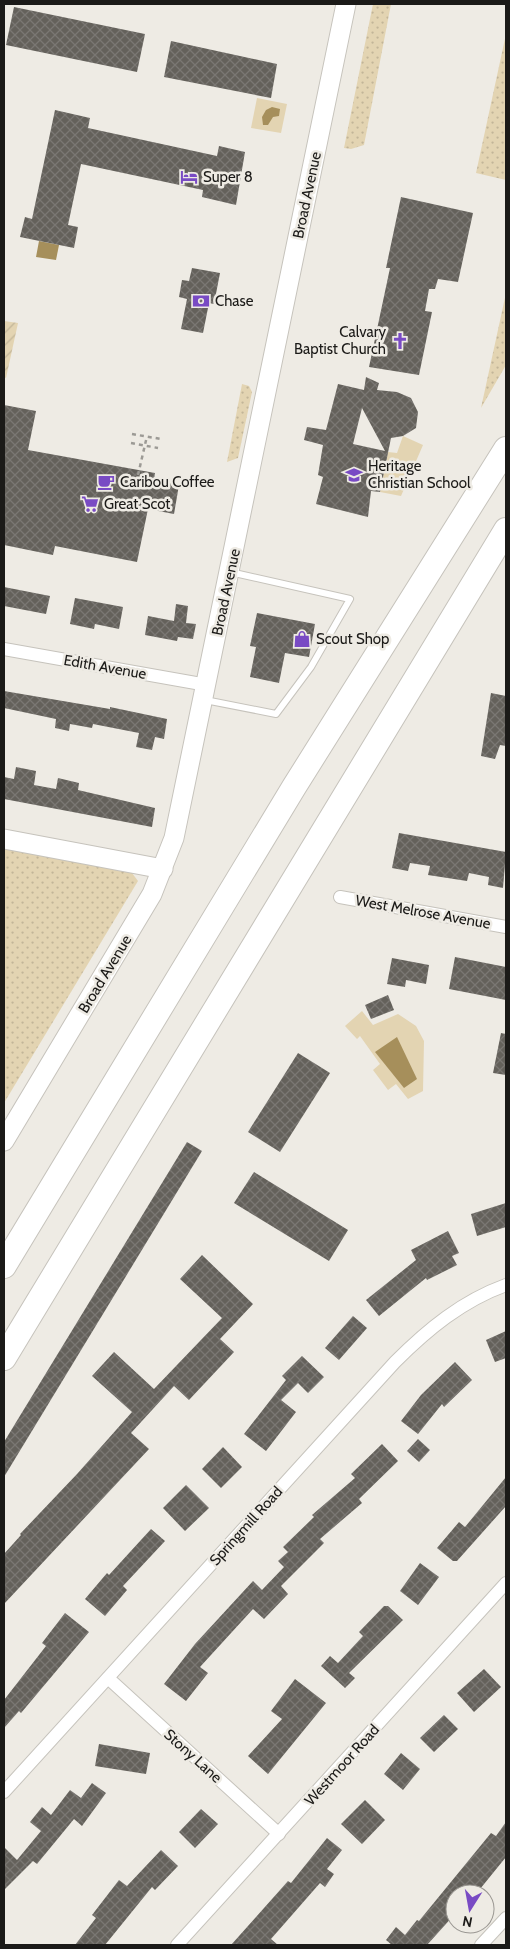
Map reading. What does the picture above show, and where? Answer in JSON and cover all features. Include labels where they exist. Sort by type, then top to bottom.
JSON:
[{"type":"highway","points":[[4,1266],[294,787],[506,449]]},
{"type":"highway","points":[[4,1358],[506,530]]},
{"type":"main road","name":"Broad Avenue","points":[[4,1142],[131,930],[164,869],[176,830],[346,4]]},
{"type":"main road","points":[[4,840],[164,869]]},
{"type":"street","name":"Edith Avenue","points":[[4,649],[205,692]]},
{"type":"street","name":"West Melrose Avenue","points":[[340,896],[506,927]]},
{"type":"street","name":"Springmill Road","points":[[4,1792],[406,1351],[457,1308],[506,1285]]},
{"type":"street","name":"Westmoor Road","points":[[177,1945],[506,1584]]},
{"type":"street","name":"Stony Lane","points":[[108,1678],[279,1834]]},
{"type":"street","points":[[481,1945],[506,1918]]},
{"type":"lane","points":[[205,692],[276,714],[311,667],[350,599],[230,572]]},
{"type":"path","points":[[132,434],[161,439]]},
{"type":"path","points":[[138,475],[147,436]]},
{"type":"path","points":[[131,443],[158,448]]},
{"type":"shaded area","points":[[373,4],[391,4],[364,145],[351,149],[344,148]]},
{"type":"shaded area","points":[[506,34],[506,180],[476,173]]},
{"type":"shaded area","points":[[257,98],[287,104],[281,133],[251,128]]},
{"type":"shaded area","points":[[272,107],[280,109],[279,116],[273,117],[268,125],[263,125],[262,117],[266,110]]},
{"type":"shaded area","points":[[39,241],[59,245],[56,260],[36,257]]},
{"type":"shaded area","points":[[506,293],[506,365],[481,408]]},
{"type":"shaded area","points":[[4,321],[18,323],[6,378],[4,377]]},
{"type":"shaded area","points":[[242,384],[249,386],[252,392],[238,458],[227,462]]},
{"type":"shaded area","points":[[403,436],[423,445],[401,496],[380,492],[388,452],[397,453]]},
{"type":"shaded area","points":[[7,848],[132,873],[138,881],[4,1103],[4,850]]},
{"type":"shaded area","points":[[362,1011],[373,1025],[398,1014],[416,1026],[424,1041],[423,1091],[408,1099],[396,1084],[388,1090],[373,1070],[380,1064],[360,1036],[357,1039],[345,1026]]},
{"type":"shaded area","points":[[397,1037],[417,1079],[404,1088],[375,1052]]},
{"type":"building","points":[[14,7],[145,34],[137,72],[6,45]]},
{"type":"building","points":[[171,41],[277,64],[271,98],[164,77]]},
{"type":"building","name":"Super 8","points":[[55,110],[90,118],[88,128],[217,156],[219,146],[245,152],[236,205],[202,197],[203,190],[81,164],[68,225],[78,227],[74,248],[20,237],[25,217],[32,219]]},
{"type":"building","points":[[401,197],[473,213],[458,282],[438,279],[435,289],[429,289],[425,311],[432,312],[419,375],[369,367],[390,268],[386,268]]},
{"type":"building","name":"Chase","points":[[192,268],[220,273],[214,304],[209,303],[203,333],[181,329],[187,299],[179,297],[182,280],[189,281]]},
{"type":"building","points":[[366,377],[379,383],[377,390],[397,392],[411,398],[418,412],[416,428],[403,436],[391,438],[380,492],[371,491],[368,517],[316,504],[323,477],[318,475],[323,445],[304,440],[307,427],[326,430],[338,384],[364,390]],"holes":[[[362,408],[385,451],[353,444]]]},
{"type":"building","name":"Great Scot","points":[[4,405],[36,411],[28,450],[155,473],[154,480],[179,485],[174,514],[148,509],[137,562],[55,546],[53,555],[4,545]]},
{"type":"building","points":[[4,587],[50,596],[46,614],[4,606]]},
{"type":"building","points":[[75,598],[123,607],[119,629],[95,624],[94,629],[70,624]]},
{"type":"building","points":[[176,604],[188,606],[186,623],[196,624],[193,639],[178,637],[177,641],[145,635],[148,616],[174,621]]},
{"type":"building","points":[[257,613],[315,624],[309,657],[285,653],[279,683],[250,677],[256,647],[250,646]]},
{"type":"building","points":[[4,691],[110,709],[110,707],[167,719],[164,739],[155,737],[152,750],[136,747],[139,733],[93,724],[92,728],[70,724],[69,731],[55,728],[56,719],[4,708]]},
{"type":"building","points":[[491,693],[506,696],[506,746],[500,745],[495,759],[481,756]]},
{"type":"building","points":[[16,767],[36,771],[34,785],[56,789],[58,778],[79,783],[78,790],[155,808],[152,827],[4,799],[4,777],[14,779]]},
{"type":"building","points":[[399,833],[506,852],[503,888],[488,885],[489,877],[469,873],[467,881],[428,875],[430,866],[410,863],[408,871],[392,868]]},
{"type":"building","points":[[455,957],[506,967],[506,1000],[449,989]]},
{"type":"building","points":[[392,958],[429,965],[426,984],[406,980],[405,987],[387,984]]},
{"type":"building","points":[[388,995],[394,1010],[371,1019],[365,1005]]},
{"type":"building","points":[[501,1033],[506,1034],[506,1075],[493,1073]]},
{"type":"building","points":[[298,1053],[330,1073],[280,1152],[248,1132]]},
{"type":"building","points":[[187,1142],[202,1151],[4,1477],[4,1442]]},
{"type":"building","points":[[254,1172],[348,1230],[329,1261],[234,1203]]},
{"type":"building","points":[[506,1203],[506,1227],[477,1236],[471,1214]]},
{"type":"building","points":[[448,1231],[459,1253],[452,1256],[457,1265],[427,1280],[426,1278],[379,1316],[366,1300],[416,1260],[411,1250]]},
{"type":"building","points":[[202,1255],[253,1304],[220,1339],[234,1352],[189,1400],[174,1386],[131,1433],[149,1449],[4,1604],[4,1554],[20,1534],[132,1412],[92,1376],[114,1352],[154,1389],[222,1318],[180,1279]]},
{"type":"building","points":[[353,1316],[367,1328],[339,1360],[325,1348]]},
{"type":"building","points":[[506,1331],[506,1358],[495,1362],[486,1340]]},
{"type":"building","points":[[302,1356],[324,1377],[308,1393],[298,1383],[281,1400],[296,1412],[266,1451],[244,1434],[286,1380],[282,1376]]},
{"type":"building","points":[[455,1362],[472,1380],[444,1407],[442,1404],[418,1434],[401,1421],[421,1395]]},
{"type":"building","points":[[418,1439],[430,1450],[419,1462],[407,1451]]},
{"type":"building","points":[[382,1444],[398,1461],[359,1499],[362,1503],[320,1539],[324,1543],[281,1586],[288,1594],[264,1619],[253,1609],[200,1667],[208,1673],[186,1701],[164,1684],[195,1644],[253,1581],[262,1590],[284,1567],[278,1561],[288,1552],[283,1547],[314,1517],[312,1515],[355,1478],[351,1474]]},
{"type":"building","points":[[223,1447],[242,1467],[221,1488],[202,1469]]},
{"type":"building","points":[[506,1477],[506,1506],[457,1561],[453,1561],[437,1548],[459,1522],[465,1527]]},
{"type":"building","points":[[186,1485],[209,1508],[185,1531],[163,1508]]},
{"type":"building","points":[[151,1529],[165,1541],[123,1586],[127,1590],[105,1616],[85,1599],[107,1573],[109,1575]]},
{"type":"building","points":[[420,1563],[439,1577],[418,1605],[400,1591]]},
{"type":"building","points":[[384,1606],[388,1606],[403,1620],[349,1673],[355,1678],[345,1688],[321,1666],[330,1656],[338,1663],[363,1636],[359,1632]]},
{"type":"building","points":[[65,1613],[89,1632],[21,1713],[19,1711],[4,1728],[4,1700],[46,1646],[42,1643]]},
{"type":"building","points":[[484,1669],[501,1687],[474,1712],[457,1693]]},
{"type":"building","points":[[295,1679],[326,1703],[268,1774],[248,1756],[282,1719],[271,1711]]},
{"type":"building","points":[[444,1715],[458,1729],[434,1752],[420,1738]]},
{"type":"building","points":[[99,1744],[150,1753],[146,1774],[95,1766]]},
{"type":"building","points":[[401,1753],[420,1769],[403,1790],[384,1774]]},
{"type":"building","points":[[92,1783],[106,1793],[82,1826],[74,1819],[37,1864],[33,1861],[4,1890],[4,1847],[17,1860],[41,1831],[30,1822],[42,1807],[51,1815],[70,1790],[81,1798]]},
{"type":"building","points":[[365,1800],[385,1820],[362,1844],[341,1824]]},
{"type":"building","points":[[201,1809],[218,1824],[195,1848],[179,1832]]},
{"type":"building","points":[[506,1822],[506,1857],[484,1884],[449,1884],[491,1833],[496,1836]]},
{"type":"building","points":[[327,1838],[342,1850],[327,1869],[334,1874],[325,1887],[320,1883],[271,1939],[278,1945],[231,1945],[288,1881],[291,1883]]},
{"type":"building","points":[[161,1850],[178,1866],[155,1890],[152,1887],[105,1945],[75,1945],[96,1918],[92,1915],[119,1880],[127,1886]]},
{"type":"building","points":[[445,1889],[445,1925],[427,1945],[392,1945],[386,1940],[396,1927],[405,1935],[417,1920],[419,1921]]},
{"type":"place","name":"Super 8","points":[[189,177]]},
{"type":"place","name":"Chase","points":[[201,301]]},
{"type":"place","name":"Calvary Baptist Church","points":[[400,341]]},
{"type":"place","name":"Heritage Christian School","points":[[354,475]]},
{"type":"place","name":"Caribou Coffee","points":[[106,482]]},
{"type":"place","name":"Great Scot","points":[[90,504]]},
{"type":"place","name":"Scout Shop","points":[[302,639]]}]
